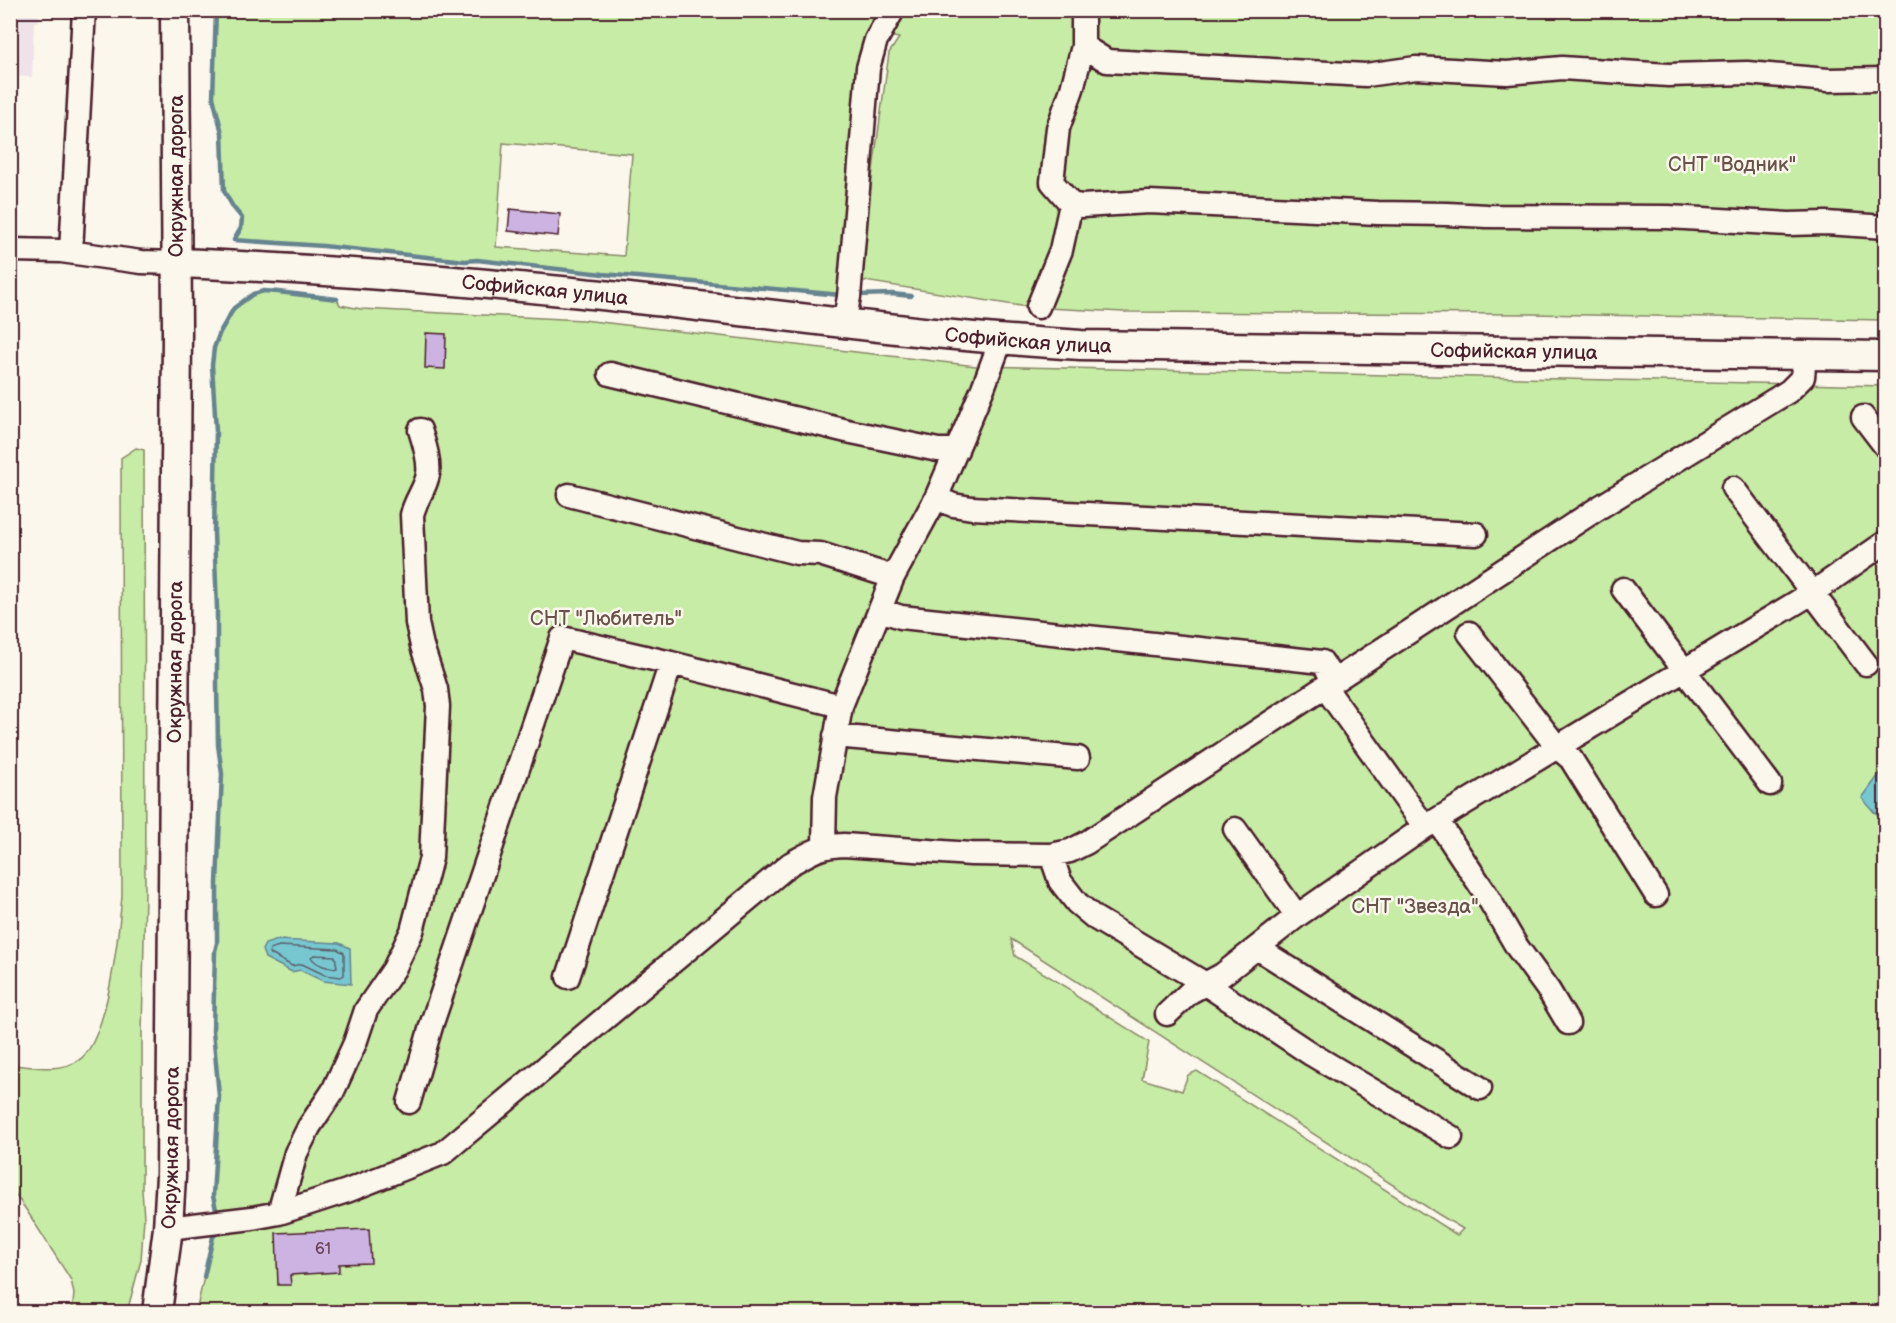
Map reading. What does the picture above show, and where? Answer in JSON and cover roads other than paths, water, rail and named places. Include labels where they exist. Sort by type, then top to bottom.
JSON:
[{"type":"main road","name":"Окружная дорога","points":[[157,1312],[168,1228],[173,999],[175,10]]},
{"type":"main road","name":"Софийская улица","points":[[176,263],[271,267],[560,291],[1001,340],[1081,345],[1886,356]]},
{"type":"street","points":[[71,252],[84,10]]},
{"type":"street","points":[[844,323],[849,297],[868,68],[876,40],[893,10]]},
{"type":"street","points":[[1083,10],[1083,46],[1072,89],[1058,128],[1052,182],[1071,204],[1082,206],[1149,202],[1367,213],[1658,217],[1886,227]]},
{"type":"street","points":[[1083,46],[1107,61],[1366,75],[1416,69],[1507,73],[1562,68],[1668,75],[1747,73],[1828,80],[1886,79]]},
{"type":"street","points":[[1038,307],[1061,250],[1071,204]]},
{"type":"street","points":[[10,250],[71,252],[141,262],[176,263]]},
{"type":"street","points":[[824,846],[825,797],[841,706],[893,577],[936,498],[984,388],[1001,340]]},
{"type":"street","points":[[168,1228],[229,1222],[279,1213],[347,1191],[443,1153],[790,864],[824,846],[844,845],[971,855],[1052,855],[1070,851],[1086,843],[1600,507],[1789,391],[1803,377],[1805,355]]},
{"type":"street","points":[[610,374],[938,450],[957,450]]},
{"type":"street","points":[[1863,417],[1886,447]]},
{"type":"street","points":[[279,1213],[296,1153],[309,1127],[333,1091],[355,1043],[366,1010],[394,969],[412,931],[431,858],[438,706],[436,689],[417,623],[412,515],[414,503],[428,475],[428,462],[420,430]]},
{"type":"street","points":[[1733,488],[1866,664]]},
{"type":"street","points":[[569,495],[797,553],[820,554],[893,577]]},
{"type":"street","points":[[936,498],[953,505],[972,508],[1476,534]]},
{"type":"street","points":[[1167,1014],[1190,992],[1222,975],[1297,916],[1431,824],[1812,593],[1886,542]]},
{"type":"street","points":[[1623,589],[1770,784]]},
{"type":"street","points":[[880,610],[901,617],[1322,662],[1330,684],[1431,824],[1486,894],[1517,947],[1568,1023]]},
{"type":"street","points":[[1469,633],[1557,747],[1571,759],[1656,895]]},
{"type":"street","points":[[409,1102],[432,1023],[562,638],[841,706]]},
{"type":"street","points":[[568,977],[671,663]]},
{"type":"street","points":[[834,736],[1078,758]]},
{"type":"street","points":[[1236,829],[1297,916]]},
{"type":"street","points":[[1052,855],[1060,881],[1077,903],[1095,918],[1204,983],[1311,1054],[1451,1137]]},
{"type":"street","points":[[1257,948],[1480,1088]]},
{"type":"water","points":[[1881,772],[1885,775],[1885,819],[1874,812],[1862,798]]},
{"type":"water","points":[[278,940],[339,943],[350,948],[351,984],[323,981],[300,970],[292,972],[265,958],[262,950],[265,944]]},
{"type":"waterway","points":[[216,10],[213,97],[222,133],[224,191],[242,218],[241,228],[234,240],[323,246],[842,295]]},
{"type":"waterway","points":[[217,1214],[213,1196],[219,1096],[213,1031],[222,774],[218,745],[214,533],[216,431],[212,365],[214,348],[234,308],[253,294],[264,291],[337,299]]},
{"type":"waterway","points":[[856,295],[911,296]]},
{"type":"waterway","points":[[204,1277],[213,1237],[218,1232]]},
{"type":"park label","name":"СНТ \"Водник\"","points":[[1732,164]]},
{"type":"park label","name":"СНТ \"Любитель\"","points":[[606,618]]},
{"type":"park label","name":"СНТ \"Звезда\"","points":[[1415,906]]}]
